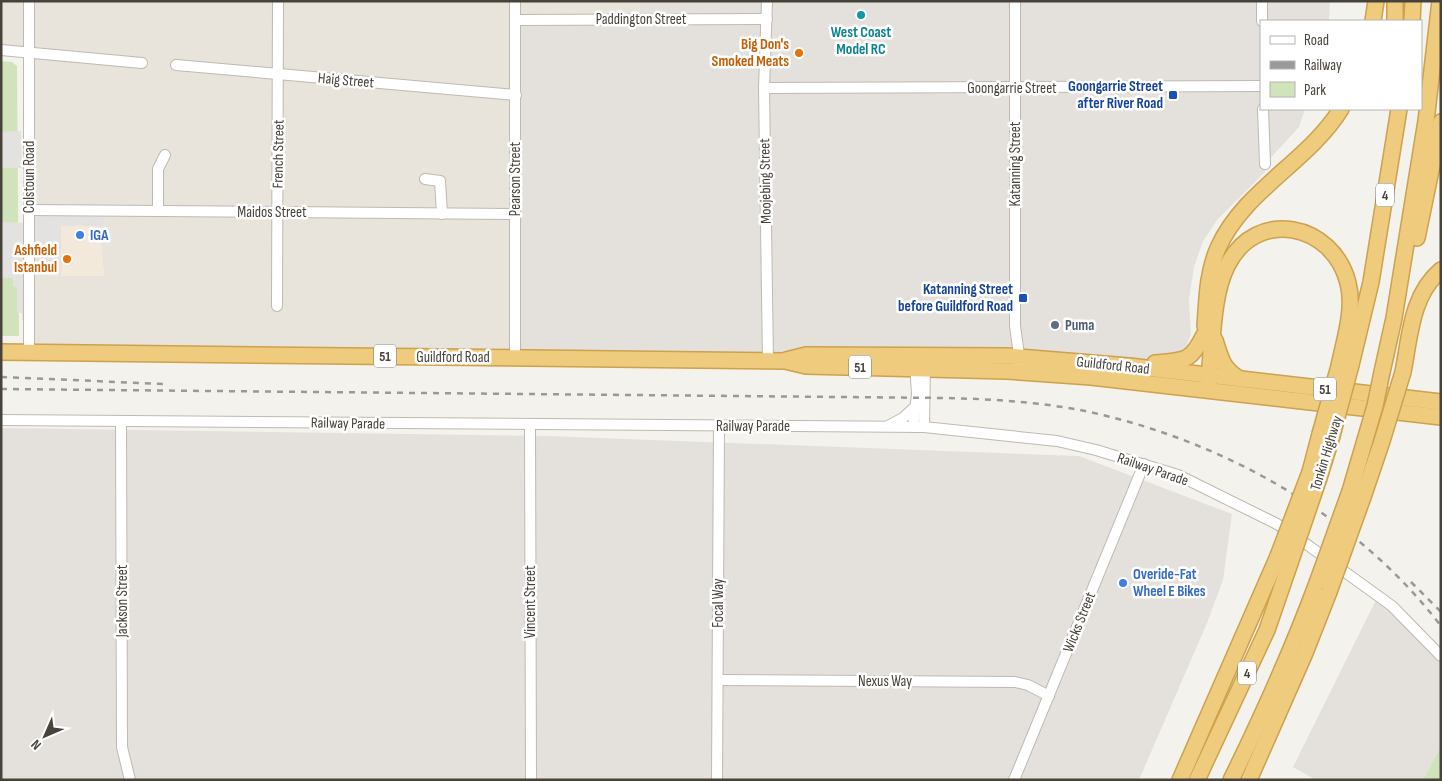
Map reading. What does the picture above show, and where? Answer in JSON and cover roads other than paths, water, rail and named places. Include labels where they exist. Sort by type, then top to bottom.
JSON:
[{"type":"highway","points":[[1373,20],[1376,1]]},
{"type":"highway","points":[[1395,20],[1396,1]]},
{"type":"highway","points":[[1412,20],[1413,1]]},
{"type":"highway","points":[[1394,318],[1426,121],[1440,1]]},
{"type":"highway","points":[[1204,382],[1208,333],[1208,286],[1218,248],[1232,223],[1250,201],[1319,138],[1340,110]]},
{"type":"highway","points":[[1386,191],[1391,110]]},
{"type":"highway","name":"Tonkin Highway","points":[[1197,780],[1267,630],[1284,560],[1314,475],[1371,282],[1399,110]]},
{"type":"highway","points":[[1394,318],[1408,284],[1441,122]]},
{"type":"highway","points":[[1129,366],[1182,360],[1195,353],[1208,333],[1226,266],[1235,253],[1247,241],[1264,231],[1288,229],[1302,231],[1325,244],[1336,255],[1349,285],[1345,366]]},
{"type":"highway","points":[[1248,780],[1305,653],[1329,592],[1356,494],[1382,440],[1403,372],[1418,302],[1425,286],[1441,270]]},
{"type":"highway","name":"4","points":[[1231,780],[1290,653],[1317,582],[1356,494],[1365,440],[1394,318]]},
{"type":"highway","points":[[1208,333],[1224,366],[1229,373],[1241,380]]},
{"type":"highway","name":"Guildford Road","points":[[1,352],[785,361],[806,354],[920,361],[1129,366],[1204,382],[1241,380],[1441,402]]},
{"type":"highway","name":"Guildford Road","points":[[1014,364],[1204,382],[1441,417]]},
{"type":"highway","points":[[1180,780],[1284,560]]},
{"type":"street","name":"Colstoun Road","points":[[29,1],[29,353]]},
{"type":"street","name":"French Street","points":[[278,1],[278,306]]},
{"type":"street","name":"Pearson Street","points":[[515,1],[515,357]]},
{"type":"street","name":"Moojebing Street","points":[[766,1],[764,88],[768,360]]},
{"type":"street","name":"Katanning Street","points":[[1014,364],[1015,1]]},
{"type":"street","points":[[1262,1],[1262,20]]},
{"type":"street","name":"Paddington Street","points":[[515,20],[767,19]]},
{"type":"street","points":[[1,50],[142,63]]},
{"type":"street","name":"Haig Street","points":[[176,65],[516,95]]},
{"type":"street","name":"Goongarrie Street","points":[[764,88],[1260,86]]},
{"type":"street","points":[[1263,110],[1265,164]]},
{"type":"street","points":[[158,211],[158,169],[165,155]]},
{"type":"street","points":[[426,179],[440,181],[442,214]]},
{"type":"street","name":"Maidos Street","points":[[30,210],[515,214]]},
{"type":"street","points":[[918,427],[916,406],[920,361]]},
{"type":"street","points":[[918,427],[920,361]]},
{"type":"street","points":[[885,427],[903,418],[916,406]]},
{"type":"street","name":"Railway Parade","points":[[1,420],[918,427],[1048,440],[1096,450],[1178,475],[1277,524],[1392,606],[1441,656]]},
{"type":"street","name":"Jackson Street","points":[[121,421],[122,747],[130,780]]},
{"type":"street","name":"Vincent Street","points":[[530,425],[531,780]]},
{"type":"street","name":"Focal Way","points":[[717,780],[719,426]]},
{"type":"street","name":"Wicks Street","points":[[1014,780],[1144,464]]},
{"type":"street","name":"Nexus Way","points":[[718,680],[1015,682],[1028,685],[1049,696]]},
{"type":"railway","points":[[1,377],[164,384]]},
{"type":"railway","points":[[1,389],[945,398],[1050,405],[1085,411],[1136,424],[1186,441],[1235,462],[1282,487],[1327,516],[1368,549],[1407,586],[1441,626]]},
{"type":"railway","points":[[1411,582],[1441,612]]},
{"type":"place","name":"West Coast Model RC","points":[[861,15]]},
{"type":"place","name":"Big Don's Smoked Meats","points":[[799,53]]},
{"type":"place","name":"Goongarrie Street after River Road","points":[[1173,95]]},
{"type":"place","name":"IGA","points":[[80,235]]},
{"type":"place","name":"Ashfield Istanbul","points":[[67,259]]},
{"type":"place","name":"Katanning Street before Guildford Road","points":[[1023,298]]},
{"type":"place","name":"Puma","points":[[1055,325]]},
{"type":"place","name":"Overide-Fat Wheel E Bikes","points":[[1123,583]]}]
